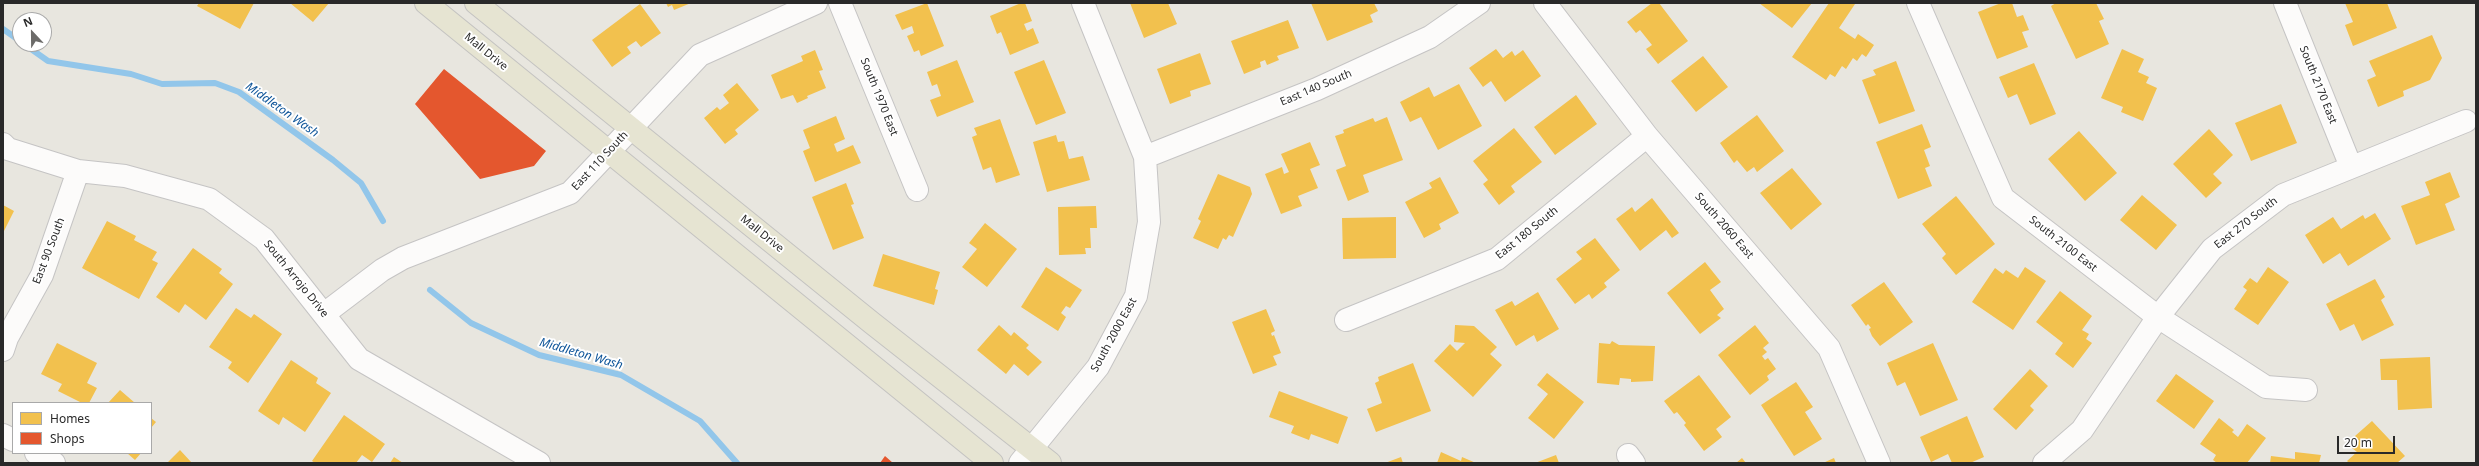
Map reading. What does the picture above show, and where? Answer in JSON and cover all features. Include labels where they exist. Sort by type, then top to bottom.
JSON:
[{"type":"main road","name":"Mall Drive","points":[[426,3],[992,463]]},
{"type":"main road","name":"Mall Drive","points":[[476,3],[630,129],[872,323],[1026,455],[1050,463]]},
{"type":"street","name":"East 110 South","points":[[324,314],[382,270],[403,258],[570,194],[700,55],[816,3]]},
{"type":"street","name":"South 1970 East","points":[[840,3],[918,190]]},
{"type":"street","name":"South 2000 East","points":[[1026,455],[1098,367],[1136,296],[1149,222],[1145,157],[1083,3]]},
{"type":"street","name":"East 140 South","points":[[1145,157],[1345,76],[1430,37],[1479,3]]},
{"type":"street","name":"South 2060 East","points":[[1545,3],[1647,136],[1829,348],[1879,463]]},
{"type":"street","name":"South 2100 East","points":[[1918,3],[2004,198],[2158,317],[2266,387],[2306,390]]},
{"type":"street","name":"South 2170 East","points":[[2285,3],[2351,167]]},
{"type":"street","name":"East 270 South","points":[[2044,463],[2082,430],[2158,317],[2212,249],[2283,195],[2466,121]]},
{"type":"street","name":"East 180 South","points":[[1346,320],[1497,259],[1647,136]]},
{"type":"street","name":"South Arrojo Drive","points":[[3,144],[8,149],[78,171],[125,176],[209,199],[264,239],[359,359],[540,463]]},
{"type":"street","name":"East 90 South","points":[[3,350],[7,338],[42,276],[78,171]]},
{"type":"street","points":[[3,435],[12,440]]},
{"type":"street","points":[[38,454],[54,463]]},
{"type":"building: Homes","points":[[199,3],[254,3],[240,29],[197,6]]},
{"type":"building: Homes","points":[[290,3],[329,3],[313,22]]},
{"type":"building: Homes","points":[[666,3],[691,3],[674,10],[672,5],[668,7]]},
{"type":"building: Homes","points":[[927,3],[944,46],[921,56],[919,50],[914,52],[907,36],[914,33],[912,26],[902,30],[895,15]]},
{"type":"building: Homes","points":[[1021,3],[1025,3],[1032,21],[1024,24],[1027,31],[1033,28],[1039,43],[1010,55],[1001,32],[997,34],[990,16]]},
{"type":"building: Homes","points":[[1130,3],[1168,3],[1177,24],[1144,38]]},
{"type":"building: Homes","points":[[1311,3],[1374,3],[1378,11],[1370,15],[1373,22],[1327,41]]},
{"type":"building: Homes","points":[[1652,3],[1659,3],[1688,41],[1658,64],[1646,49],[1652,45],[1640,30],[1636,33],[1627,22]]},
{"type":"building: Homes","points":[[1759,3],[1812,3],[1792,28]]},
{"type":"building: Homes","points":[[1829,3],[1855,4],[1839,28],[1855,39],[1858,34],[1874,45],[1866,57],[1862,54],[1857,61],[1853,58],[1846,69],[1842,66],[1835,77],[1830,74],[1826,80],[1792,57]]},
{"type":"building: Homes","points":[[2001,3],[2012,3],[2017,17],[2023,15],[2029,30],[2022,32],[2028,47],[1997,59],[1978,12]]},
{"type":"building: Homes","points":[[2056,3],[2096,3],[2104,19],[2099,21],[2109,44],[2076,59],[2051,6]]},
{"type":"building: Homes","points":[[2345,3],[2387,3],[2397,28],[2353,46],[2345,25],[2353,22]]},
{"type":"building: Homes","points":[[640,4],[661,33],[641,47],[636,41],[627,47],[631,53],[612,67],[592,40]]},
{"type":"building: Homes","points":[[1288,20],[1299,48],[1277,56],[1279,60],[1267,65],[1265,60],[1260,62],[1261,67],[1244,74],[1231,41]]},
{"type":"building: Homes","points":[[2432,35],[2442,58],[2430,80],[2403,91],[2404,96],[2378,107],[2367,80],[2376,76],[2369,61]]},
{"type":"building: Homes","points":[[1496,49],[1503,58],[1512,51],[1515,56],[1523,50],[1541,76],[1505,102],[1491,81],[1483,87],[1469,68]]},
{"type":"building: Homes","points":[[2122,49],[2144,59],[2138,72],[2149,77],[2146,83],[2157,88],[2143,121],[2121,112],[2123,107],[2101,98]]},
{"type":"building: Homes","points":[[815,50],[823,70],[819,71],[826,88],[807,96],[808,98],[797,103],[793,95],[781,99],[771,75],[803,61],[801,56]]},
{"type":"building: Homes","points":[[1200,53],[1211,84],[1190,91],[1191,96],[1170,104],[1157,69]]},
{"type":"building: Homes","points":[[1703,56],[1728,87],[1696,112],[1671,81]]},
{"type":"building: Homes","points":[[957,60],[974,102],[937,117],[930,100],[941,96],[937,84],[932,86],[927,72]]},
{"type":"building: Homes","points":[[1044,60],[1066,113],[1036,125],[1014,72]]},
{"type":"building: Homes","points":[[1896,61],[1915,111],[1879,124],[1862,80],[1876,75],[1873,70]]},
{"type":"building: Homes","points":[[2034,63],[2056,114],[2030,125],[2017,94],[2008,98],[1999,77]]},
{"type":"building: Homes","points":[[737,83],[759,110],[735,130],[738,134],[725,144],[704,118],[717,107],[720,110],[729,103],[723,95]]},
{"type":"building: Homes","points":[[1459,84],[1482,126],[1438,150],[1421,117],[1410,122],[1400,102],[1429,87],[1434,97]]},
{"type":"building: Homes","points":[[1576,95],[1597,124],[1555,155],[1534,127]]},
{"type":"building: Homes","points":[[2281,104],[2297,143],[2251,161],[2235,123]]},
{"type":"building: Homes","points":[[1757,115],[1784,151],[1757,172],[1754,167],[1747,172],[1737,160],[1734,163],[1720,143]]},
{"type":"building: Homes","points":[[836,116],[845,139],[834,144],[837,152],[853,145],[861,163],[815,182],[803,151],[810,148],[803,130]]},
{"type":"building: Homes","points":[[1387,117],[1403,160],[1363,175],[1369,192],[1348,201],[1336,170],[1346,166],[1335,136],[1344,133],[1343,130],[1373,118],[1375,122]]},
{"type":"building: Homes","points":[[1000,119],[1020,175],[996,183],[991,167],[983,170],[972,137],[977,135],[974,128]]},
{"type":"building: Homes","points":[[1922,124],[1931,147],[1924,150],[1930,166],[1925,168],[1932,186],[1898,199],[1876,142]]},
{"type":"building: Homes","points":[[1514,128],[1542,162],[1511,186],[1515,192],[1499,205],[1483,184],[1488,180],[1473,161]]},
{"type":"building: Homes","points":[[2209,129],[2233,155],[2213,174],[2222,183],[2206,198],[2173,164]]},
{"type":"building: Homes","points":[[2079,131],[2117,173],[2085,201],[2048,159]]},
{"type":"building: Homes","points":[[1056,135],[1058,142],[1064,141],[1069,159],[1083,156],[1090,180],[1047,192],[1033,142]]},
{"type":"building: Homes","points":[[1310,142],[1320,165],[1310,169],[1318,188],[1298,196],[1302,206],[1281,214],[1265,174],[1282,167],[1284,174],[1289,172],[1281,154]]},
{"type":"building: Homes","points":[[1792,168],[1822,204],[1791,230],[1760,193]]},
{"type":"building: Homes","points":[[2450,172],[2460,197],[2445,204],[2455,230],[2416,245],[2401,206],[2430,195],[2425,182]]},
{"type":"building: Homes","points":[[1218,174],[1250,187],[1252,194],[1233,237],[1229,235],[1226,240],[1223,238],[1218,249],[1193,238],[1201,221],[1198,219]]},
{"type":"building: Homes","points":[[1440,177],[1459,213],[1439,224],[1441,229],[1424,238],[1405,202],[1432,188],[1429,183]]},
{"type":"building: Homes","points":[[846,183],[854,204],[851,205],[864,238],[833,250],[812,197]]},
{"type":"building: Homes","points":[[2142,195],[2177,225],[2156,250],[2120,220]]},
{"type":"building: Homes","points":[[1956,196],[1995,244],[1956,275],[1942,258],[1946,254],[1922,224]]},
{"type":"building: Homes","points":[[1652,198],[1679,233],[1672,238],[1666,230],[1640,251],[1616,219],[1632,207],[1635,212]]},
{"type":"building: Homes","points":[[3,205],[14,211],[3,233]]},
{"type":"building: Homes","points":[[1096,206],[1097,228],[1090,228],[1091,248],[1085,248],[1086,254],[1059,255],[1058,207]]},
{"type":"building: Homes","points":[[2375,213],[2391,239],[2348,266],[2340,253],[2323,264],[2305,235],[2333,217],[2341,229],[2363,215],[2365,219]]},
{"type":"building: Homes","points":[[1396,217],[1396,258],[1343,259],[1342,218]]},
{"type":"building: Homes","points":[[107,221],[136,236],[134,240],[157,252],[152,260],[158,263],[139,299],[82,268]]},
{"type":"building: Homes","points":[[985,223],[1017,249],[987,287],[962,267],[977,249],[969,243]]},
{"type":"building: Homes","points":[[1595,238],[1620,270],[1604,283],[1607,287],[1592,299],[1589,294],[1575,304],[1556,279],[1582,259],[1576,252]]},
{"type":"building: Homes","points":[[193,248],[222,269],[219,273],[233,284],[206,320],[185,304],[179,313],[156,297]]},
{"type":"building: Homes","points":[[883,254],[940,272],[935,289],[938,290],[934,305],[873,286]]},
{"type":"building: Homes","points":[[1705,262],[1721,282],[1710,290],[1724,309],[1717,315],[1721,318],[1700,334],[1667,293]]},
{"type":"building: Homes","points":[[1046,267],[1082,290],[1070,308],[1066,306],[1061,313],[1066,317],[1058,331],[1021,307]]},
{"type":"building: Homes","points":[[2025,267],[2046,281],[2013,330],[1972,302],[1995,268],[2003,274],[2006,270],[2018,278]]},
{"type":"building: Homes","points":[[2268,267],[2289,282],[2258,325],[2234,309],[2247,290],[2243,287],[2250,278],[2257,283]]},
{"type":"building: Homes","points":[[2375,279],[2385,297],[2381,300],[2394,325],[2362,341],[2354,324],[2340,331],[2326,304]]},
{"type":"building: Homes","points":[[1884,282],[1913,322],[1880,346],[1872,336],[1869,329],[1871,328],[1868,324],[1866,326],[1851,305]]},
{"type":"building: Homes","points":[[2060,291],[2092,316],[2082,330],[2089,334],[2086,339],[2092,343],[2073,368],[2055,354],[2063,343],[2036,322]]},
{"type":"building: Homes","points":[[1538,292],[1559,329],[1537,342],[1534,335],[1516,346],[1495,310],[1512,301],[1515,306]]},
{"type":"building: Homes","points":[[236,308],[251,318],[254,314],[282,334],[248,383],[228,368],[232,362],[209,347]]},
{"type":"building: Homes","points":[[1266,309],[1275,331],[1271,333],[1272,336],[1274,335],[1281,353],[1273,356],[1277,365],[1253,374],[1232,322]]},
{"type":"building: Homes","points":[[999,325],[1011,336],[1014,332],[1029,345],[1026,348],[1042,362],[1028,376],[1014,364],[1006,374],[977,350]]},
{"type":"building: Homes","points":[[1455,325],[1474,326],[1497,347],[1490,354],[1502,365],[1473,397],[1434,361],[1450,344],[1457,351],[1465,343],[1454,342]]},
{"type":"building: Homes","points":[[1755,325],[1769,343],[1763,348],[1767,352],[1762,356],[1765,360],[1768,358],[1776,369],[1767,376],[1769,380],[1750,395],[1718,355]]},
{"type":"building: Homes","points":[[1612,341],[1619,345],[1655,346],[1653,381],[1631,382],[1631,379],[1620,378],[1619,385],[1597,383],[1599,343],[1610,344]]},
{"type":"building: Homes","points":[[57,343],[97,363],[87,383],[97,388],[90,402],[80,402],[58,391],[62,384],[41,374]]},
{"type":"building: Homes","points":[[1933,343],[1958,400],[1920,416],[1905,382],[1897,386],[1887,363]]},
{"type":"building: Homes","points":[[2430,357],[2432,408],[2398,410],[2397,380],[2381,380],[2380,359]]},
{"type":"building: Homes","points":[[291,360],[318,378],[316,383],[331,393],[305,432],[283,417],[279,425],[258,411]]},
{"type":"building: Homes","points":[[1413,363],[1431,411],[1376,432],[1367,409],[1382,403],[1375,383],[1379,381],[1378,377]]},
{"type":"building: Homes","points":[[2030,369],[2048,386],[2030,406],[2034,410],[2016,430],[1993,409]]},
{"type":"building: Homes","points":[[1547,373],[1584,402],[1554,439],[1528,418],[1548,394],[1537,385]]},
{"type":"building: Homes","points":[[2176,374],[2214,401],[2194,429],[2156,401]]},
{"type":"building: Homes","points":[[1699,375],[1731,417],[1716,429],[1722,437],[1704,451],[1684,425],[1686,423],[1677,412],[1674,414],[1664,401]]},
{"type":"building: Homes","points":[[1796,382],[1813,407],[1805,412],[1822,439],[1794,456],[1761,405]]},
{"type":"building: Homes","points":[[120,390],[134,402],[109,402]]},
{"type":"building: Homes","points":[[1279,391],[1348,417],[1338,444],[1311,434],[1309,440],[1291,433],[1294,426],[1269,417]]},
{"type":"building: Homes","points":[[344,415],[385,444],[372,462],[362,455],[356,463],[315,463],[312,461]]},
{"type":"building: Homes","points":[[1967,416],[1984,457],[1970,463],[1952,463],[1948,454],[1931,462],[1920,437]]},
{"type":"building: Homes","points":[[2219,418],[2234,430],[2232,432],[2238,437],[2247,424],[2266,438],[2247,463],[2217,463],[2213,460],[2216,455],[2200,444]]},
{"type":"building: Homes","points":[[152,419],[156,422],[152,427]]},
{"type":"building: Homes","points":[[2372,421],[2405,456],[2397,463],[2349,463],[2347,461],[2357,452],[2352,448],[2359,441],[2355,436]]},
{"type":"building: Homes","points":[[180,450],[192,463],[167,463]]},
{"type":"building: Homes","points":[[1441,452],[1461,461],[1462,457],[1476,463],[1437,463]]},
{"type":"building: Homes","points":[[2295,452],[2321,455],[2319,463],[2270,463],[2271,456],[2295,459]]},
{"type":"building: Homes","points":[[128,454],[140,454],[135,460]]},
{"type":"building: Homes","points":[[1556,455],[1559,463],[1535,463]]},
{"type":"building: Homes","points":[[394,457],[403,463],[390,463]]},
{"type":"building: Homes","points":[[1401,457],[1403,463],[1385,463]]},
{"type":"building: Homes","points":[[1742,458],[1746,463],[1736,463]]},
{"type":"building: Homes","points":[[1834,458],[1836,463],[1823,463]]},
{"type":"building: Shops","points":[[444,69],[546,151],[534,166],[480,179],[415,104]]},
{"type":"building: Shops","points":[[885,456],[893,463],[880,463]]},
{"type":"waterway","name":"Middleton Wash","points":[[3,29],[12,35]]},
{"type":"waterway","name":"Middleton Wash","points":[[35,52],[48,61],[131,74],[162,84],[215,83],[239,92],[333,160],[361,183],[383,221]]},
{"type":"waterway","name":"Middleton Wash","points":[[430,290],[471,323],[539,355],[621,375],[700,421],[737,463]]}]
